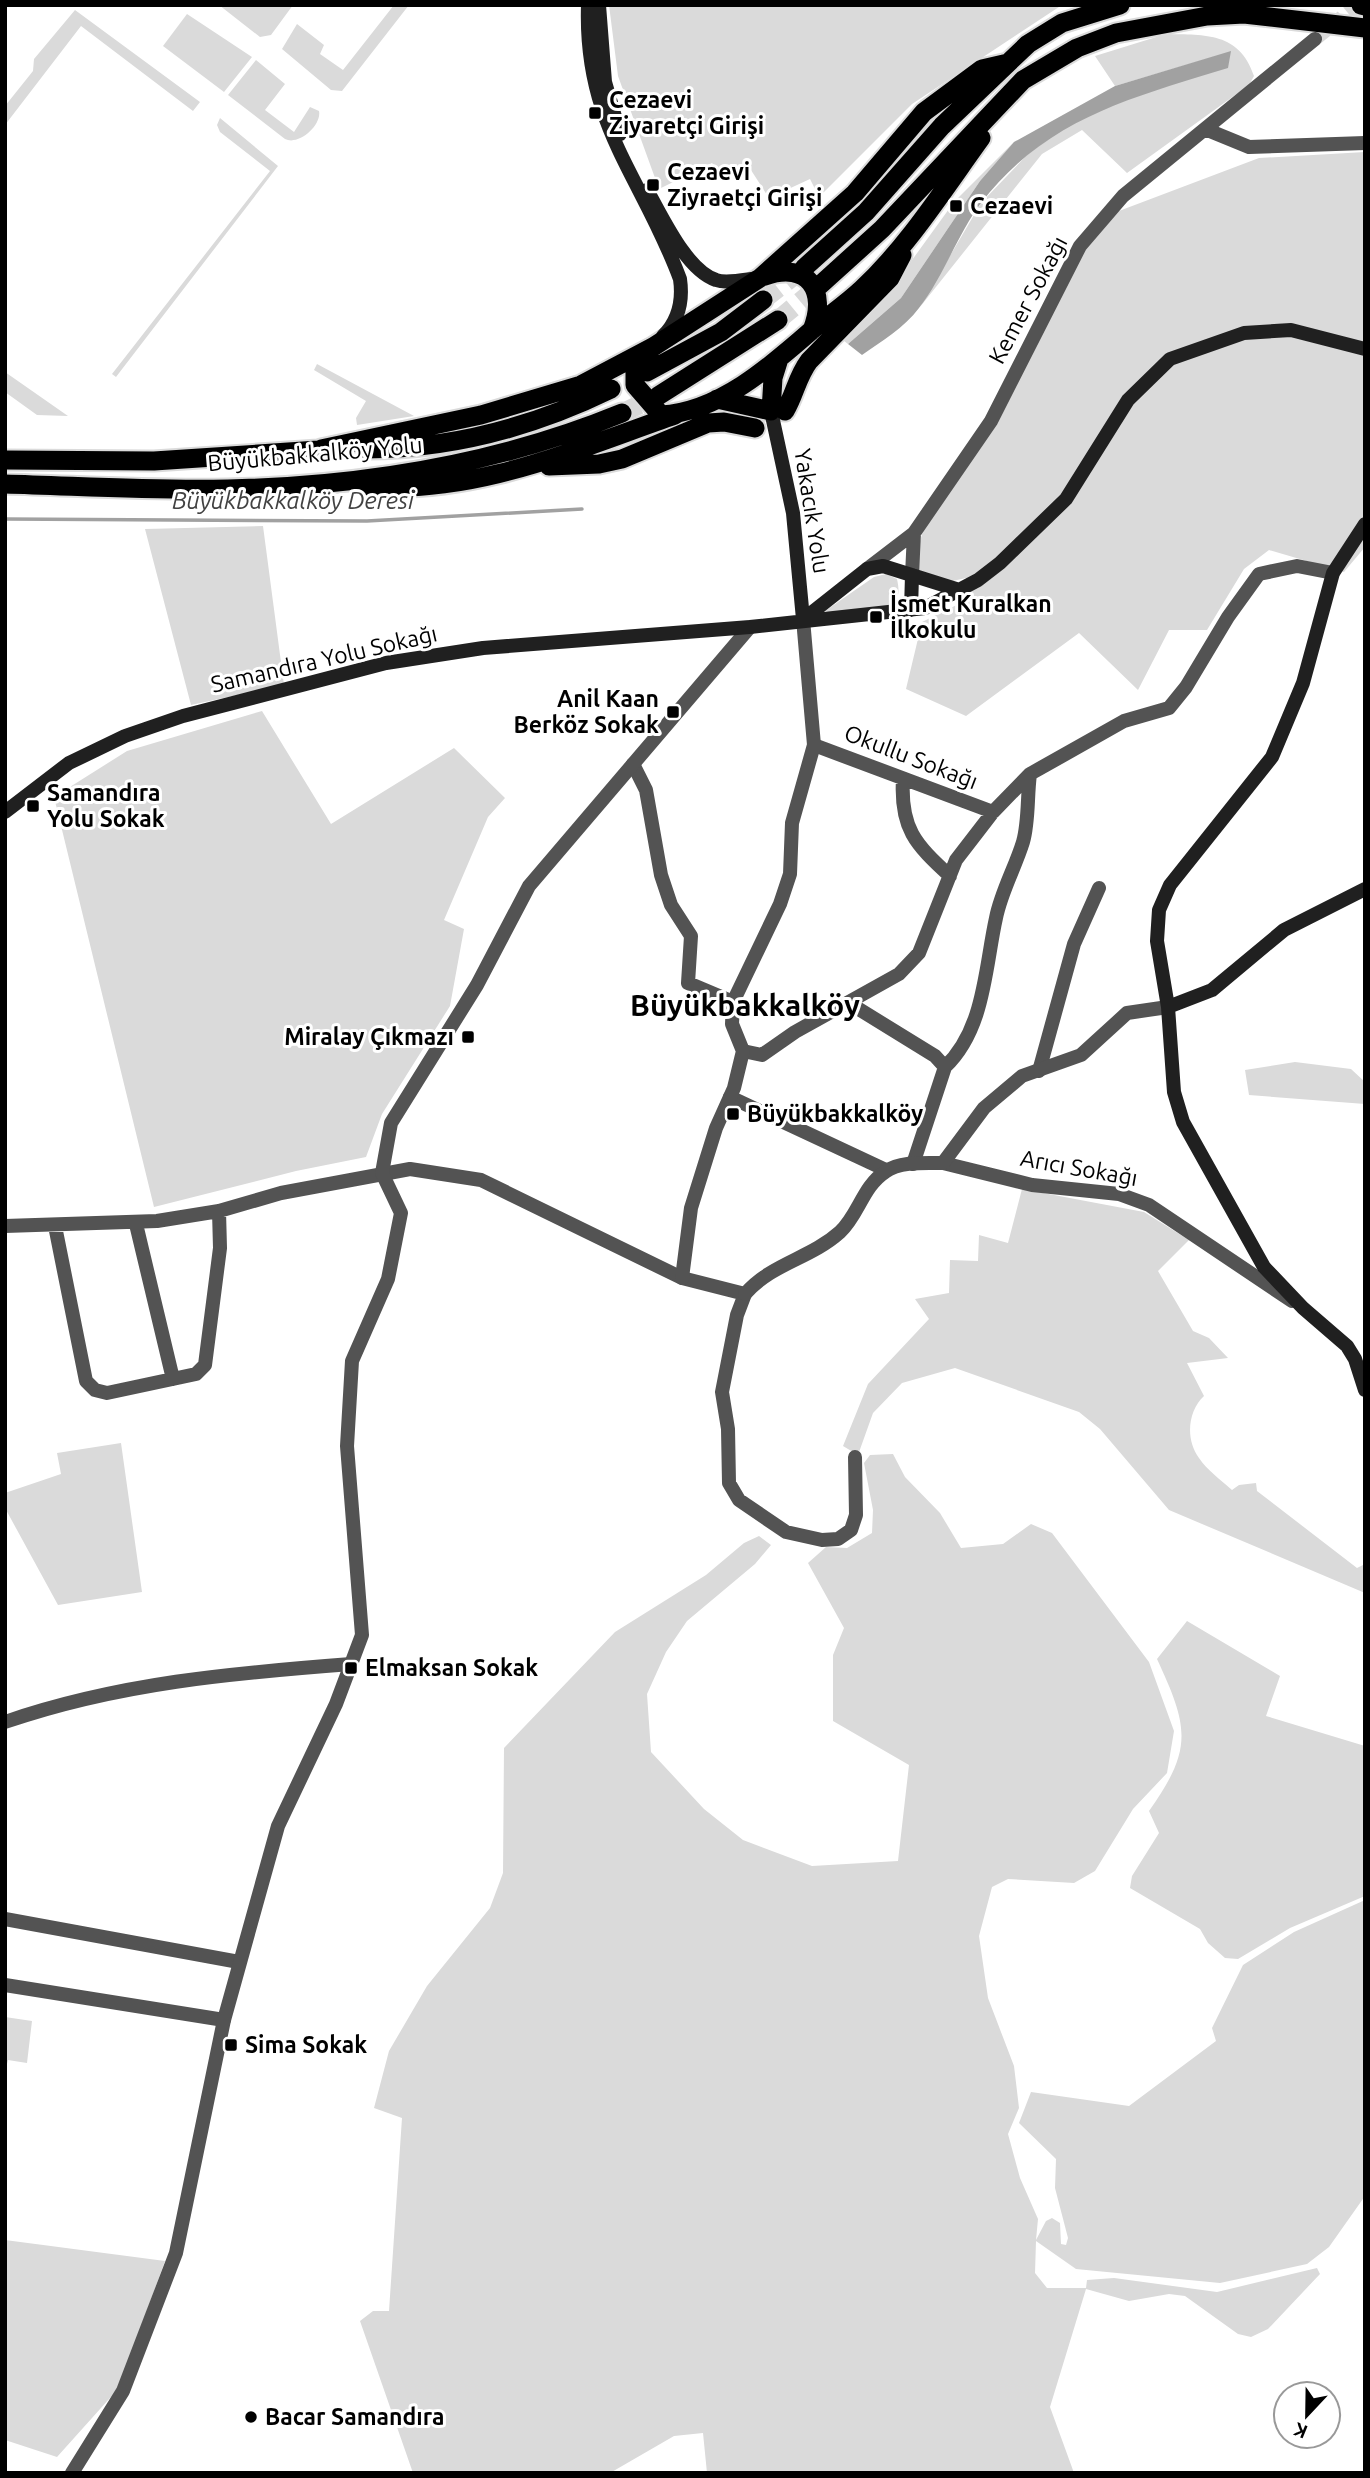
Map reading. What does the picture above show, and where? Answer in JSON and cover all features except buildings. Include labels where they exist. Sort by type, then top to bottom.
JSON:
[{"type":"highway","points":[[804,268],[866,212],[942,126],[1028,44],[1062,23],[1120,5]]},
{"type":"highway","points":[[819,286],[883,229],[1023,80],[1077,48],[1116,33],[1158,23],[1244,14],[1365,28]]},
{"type":"highway","points":[[321,449],[481,415],[581,385],[653,347],[760,278],[855,193],[924,112],[982,69],[1008,63]]},
{"type":"highway","points":[[531,467],[717,399],[778,362],[862,288],[906,239],[1023,80]]},
{"type":"highway","points":[[778,411],[793,397],[801,372],[890,278],[902,258],[906,239]]},
{"type":"highway","points":[[760,278],[779,271],[791,271],[809,281],[819,296],[818,313],[812,330]]},
{"type":"highway","points":[[647,372],[721,332],[763,300]]},
{"type":"highway","points":[[658,396],[778,320]]},
{"type":"highway","points":[[653,347],[635,369],[635,385],[661,415],[677,414]]},
{"type":"highway","points":[[778,362],[773,378],[778,411]]},
{"type":"highway","name":"Büyükbakkalköy Yolu","points":[[5,460],[154,461],[321,449],[407,449],[468,440],[517,427],[576,406],[611,389]]},
{"type":"highway","points":[[717,399],[778,411]]},
{"type":"highway","name":"Büyükbakkalköy Yolu","points":[[5,484],[228,489],[324,482],[443,467],[533,445],[622,413]]},
{"type":"highway","points":[[324,482],[425,488],[531,467],[599,464],[622,459],[708,423],[724,422],[755,428]]},
{"type":"main road","points":[[589,5],[590,65],[603,117],[680,279],[682,293],[678,313],[668,331],[653,347]]},
{"type":"main road","points":[[599,5],[603,68],[614,121],[643,182],[678,243],[699,270],[717,281],[760,278]]},
{"type":"main road","name":"Samandıra Yolu Sokağı","points":[[5,812],[69,763],[125,736],[183,716],[386,663],[483,648],[750,627],[803,619],[925,608],[956,589],[978,580],[1000,563],[1066,499],[1128,400],[1170,359],[1244,333],[1291,330],[1365,349]]},
{"type":"main road","name":"Yakacık Yolu","points":[[778,411],[793,513],[803,619]]},
{"type":"main road","points":[[1365,524],[1333,573],[1303,683],[1272,757],[1170,885],[1159,910],[1157,941],[1168,1007],[1174,1092],[1183,1122],[1264,1267],[1303,1308],[1347,1346],[1365,1390]]},
{"type":"main road","points":[[867,569],[883,566],[956,589]]},
{"type":"main road","name":"Kemer Sokağı","points":[[803,619],[867,569]]},
{"type":"main road","points":[[911,610],[912,575]]},
{"type":"main road","points":[[1168,1007],[1212,990],[1284,930],[1365,889]]},
{"type":"street","name":"Kemer Sokağı","points":[[867,569],[914,533],[991,421],[1080,246],[1122,196],[1315,38]]},
{"type":"street","points":[[1205,129],[1250,147],[1365,143]]},
{"type":"street","points":[[912,575],[914,533]]},
{"type":"street","points":[[743,1051],[762,1055],[795,1032],[899,974],[919,953],[956,860],[993,812],[1030,774],[1124,722],[1169,708],[1186,687],[1228,617],[1259,574],[1297,566],[1333,573]]},
{"type":"street","points":[[682,1278],[691,1208],[716,1128],[730,1097],[743,1051],[732,1024],[733,1002],[752,957],[780,904],[790,874],[792,823],[814,745],[803,619]]},
{"type":"street","points":[[72,2473],[123,2391],[176,2253],[225,2020],[278,1826],[336,1704],[362,1635],[347,1446],[352,1361],[388,1279],[401,1213],[382,1173],[391,1123],[477,985],[529,886],[750,627]]},
{"type":"street","name":"Okullu Sokağı","points":[[814,745],[993,812]]},
{"type":"street","points":[[633,764],[646,790],[661,875],[671,905],[691,936],[688,983],[733,1002]]},
{"type":"street","points":[[913,1164],[945,1067],[955,1056],[982,995],[996,914],[1025,834],[1030,774]]},
{"type":"street","points":[[903,779],[901,803],[906,825],[920,848],[950,876]]},
{"type":"street","points":[[1039,1071],[1074,944],[1099,888]]},
{"type":"street","points":[[849,1003],[935,1056],[945,1067]]},
{"type":"street","points":[[943,1163],[984,1108],[1023,1076],[1081,1055],[1127,1013],[1168,1007]]},
{"type":"street","points":[[730,1097],[886,1170],[867,1190],[841,1232],[805,1256],[760,1276],[745,1294],[737,1315],[722,1392],[728,1429],[729,1483],[748,1509],[786,1532],[822,1540],[838,1539],[851,1530],[856,1515],[855,1457]]},
{"type":"street","name":"Arıcı Sokağı","points":[[886,1170],[913,1164],[943,1163],[1032,1185],[1119,1194],[1149,1205],[1303,1308]]},
{"type":"street","points":[[5,1226],[136,1224],[219,1211],[281,1193],[410,1170],[481,1180],[682,1278],[745,1294]]},
{"type":"street","points":[[55,1226],[86,1381],[95,1390],[107,1393],[196,1374],[207,1360],[220,1248],[219,1211]]},
{"type":"street","points":[[136,1224],[173,1379]]},
{"type":"street","points":[[5,1722],[72,1701],[143,1685],[351,1664]]},
{"type":"street","points":[[5,1919],[239,1962]]},
{"type":"street","points":[[5,1985],[225,2020]]},
{"type":"shaded area","points":[[219,5],[293,5],[271,35],[260,37]]},
{"type":"shaded area","points":[[394,5],[409,5],[342,91],[331,90],[282,49],[297,24],[324,45],[320,54],[343,70]]},
{"type":"shaded area","points":[[609,5],[1062,5],[912,104],[819,197],[810,179],[769,198],[749,167],[724,176],[712,163],[659,189],[618,76]]},
{"type":"shaded area","points":[[75,10],[200,102],[193,111],[81,26],[5,125],[5,106],[33,71],[34,59]]},
{"type":"shaded area","points":[[187,14],[252,57],[224,92],[163,46]]},
{"type":"shaded area","points":[[1166,34],[1207,36],[1230,44],[1240,51],[1254,76],[1249,85],[1127,173],[1082,130],[1042,154],[920,307],[981,203],[1027,155],[1070,123],[1230,52],[1115,86],[1095,56]]},
{"type":"shaded area","points":[[1231,51],[1228,68],[1125,101],[1063,131],[1034,150],[1007,174],[981,203],[928,296],[907,322],[862,355],[848,344],[901,298],[980,181],[1014,142],[1115,86]]},
{"type":"shaded area","points":[[256,60],[285,84],[265,110],[294,132],[310,107],[319,111],[317,122],[303,137],[297,140],[285,139],[228,95]]},
{"type":"shaded area","points":[[220,118],[278,166],[116,377],[112,374],[270,171],[220,132],[217,125]]},
{"type":"shaded area","points":[[1016,140],[980,181],[901,298],[848,344],[839,337],[894,285],[954,202]]},
{"type":"shaded area","points":[[1365,152],[1365,547],[1344,572],[1269,550],[1244,569],[1207,630],[1169,630],[1138,690],[1079,633],[966,716],[906,689],[922,622],[973,597],[966,578],[939,584],[912,569],[925,524],[985,433],[1069,264],[1111,214],[1259,158]]},
{"type":"shaded area","points":[[317,364],[414,416],[357,425],[356,418],[366,401],[314,370]]},
{"type":"shaded area","points":[[5,372],[68,416],[37,415],[5,392]]},
{"type":"shaded area","points":[[263,526],[284,685],[191,705],[145,529]]},
{"type":"shaded area","points":[[886,574],[897,579],[898,588],[897,599],[889,609],[834,614],[825,611],[874,577]]},
{"type":"shaded area","points":[[262,711],[331,824],[454,748],[505,798],[488,817],[444,920],[464,929],[450,1006],[382,1114],[366,1157],[296,1171],[154,1207],[54,797],[127,751]]},
{"type":"shaded area","points":[[1295,1062],[1351,1069],[1365,1082],[1365,1104],[1249,1095],[1245,1070]]},
{"type":"shaded area","points":[[1022,1189],[1144,1212],[1189,1240],[1158,1271],[1193,1331],[1209,1338],[1228,1358],[1187,1363],[1204,1396],[1194,1409],[1190,1426],[1195,1450],[1206,1467],[1232,1490],[1239,1485],[1256,1483],[1257,1491],[1357,1568],[1365,1564],[1365,1593],[1169,1510],[1100,1429],[1079,1412],[955,1368],[902,1383],[873,1413],[858,1455],[843,1446],[868,1384],[929,1319],[915,1299],[949,1293],[950,1260],[978,1261],[979,1235],[1008,1243]]},
{"type":"shaded area","points":[[121,1443],[142,1592],[58,1605],[5,1508],[5,1493],[61,1474],[57,1453]]},
{"type":"shaded area","points":[[893,1454],[905,1477],[940,1513],[961,1548],[1003,1544],[1031,1524],[1052,1533],[1149,1662],[1174,1731],[1167,1773],[1133,1809],[1095,1871],[1074,1883],[1008,1879],[992,1887],[979,1936],[988,1998],[1014,2066],[1019,2108],[1008,2134],[1020,2178],[1038,2219],[1036,2240],[1046,2221],[1052,2218],[1060,2223],[1061,2244],[1066,2245],[1068,2238],[1055,2188],[1056,2159],[1019,2123],[1031,2092],[1129,2106],[1216,2041],[1212,2028],[1243,1965],[1294,1932],[1365,1900],[1365,2196],[1329,2247],[1307,2264],[1220,2283],[1076,2269],[1036,2241],[1035,2273],[1047,2288],[1086,2288],[1087,2280],[1114,2278],[1217,2292],[1317,2268],[1320,2274],[1268,2329],[1251,2337],[1238,2334],[1185,2296],[1169,2294],[1129,2301],[1086,2289],[1050,2407],[1074,2473],[707,2473],[703,2433],[674,2436],[610,2473],[413,2473],[360,2321],[373,2311],[389,2311],[402,2118],[374,2108],[389,2051],[427,1986],[490,1908],[503,1873],[504,1748],[615,1632],[706,1575],[744,1543],[759,1536],[771,1545],[755,1564],[687,1621],[666,1652],[647,1694],[651,1752],[704,1809],[743,1840],[812,1866],[898,1861],[909,1765],[833,1721],[833,1655],[844,1628],[808,1563],[826,1547],[847,1548],[872,1533],[873,1510],[864,1463],[870,1455]]},
{"type":"shaded area","points":[[1187,1621],[1280,1676],[1266,1716],[1365,1746],[1365,1896],[1290,1928],[1238,1959],[1225,1958],[1208,1943],[1200,1929],[1130,1888],[1132,1876],[1159,1833],[1149,1811],[1174,1770],[1182,1736],[1175,1702],[1157,1659]]},
{"type":"shaded area","points":[[5,2017],[32,2021],[27,2063],[8,2060],[5,2072]]},
{"type":"shaded area","points":[[5,2240],[165,2261],[118,2389],[57,2457],[5,2440]]},
{"type":"waterway","name":"Büyükbakkalköy Deresi","points":[[5,519],[367,521],[582,509]]},
{"type":"tunnel","points":[[1315,39],[1357,5]]},
{"type":"tunnel","points":[[763,300],[804,268]]},
{"type":"tunnel","points":[[778,320],[819,286]]},
{"type":"tunnel","points":[[622,413],[658,396]]},
{"type":"place","name":"Cezaevi Ziyaretçi Girişi","points":[[595,113]]},
{"type":"place","name":"Cezaevi Ziyraetçi Girişi","points":[[653,185]]},
{"type":"place","name":"Cezaevi","points":[[956,206]]},
{"type":"place","name":"İsmet Kuralkan İlkokulu","points":[[876,617]]},
{"type":"place","name":"Anil Kaan Berköz Sokak","points":[[673,712]]},
{"type":"place","name":"Samandıra Yolu Sokak","points":[[33,806]]},
{"type":"place","name":"Miralay Çıkmazı","points":[[468,1037]]},
{"type":"place","name":"Büyükbakkalköy","points":[[733,1114]]},
{"type":"place","name":"Elmaksan Sokak","points":[[351,1668]]},
{"type":"place","name":"Sima Sokak","points":[[231,2045]]},
{"type":"place","name":"Bacar Samandıra","points":[[251,2417]]},
{"type":"district","name":"Büyükbakkalköy","points":[[745,1006]]}]
